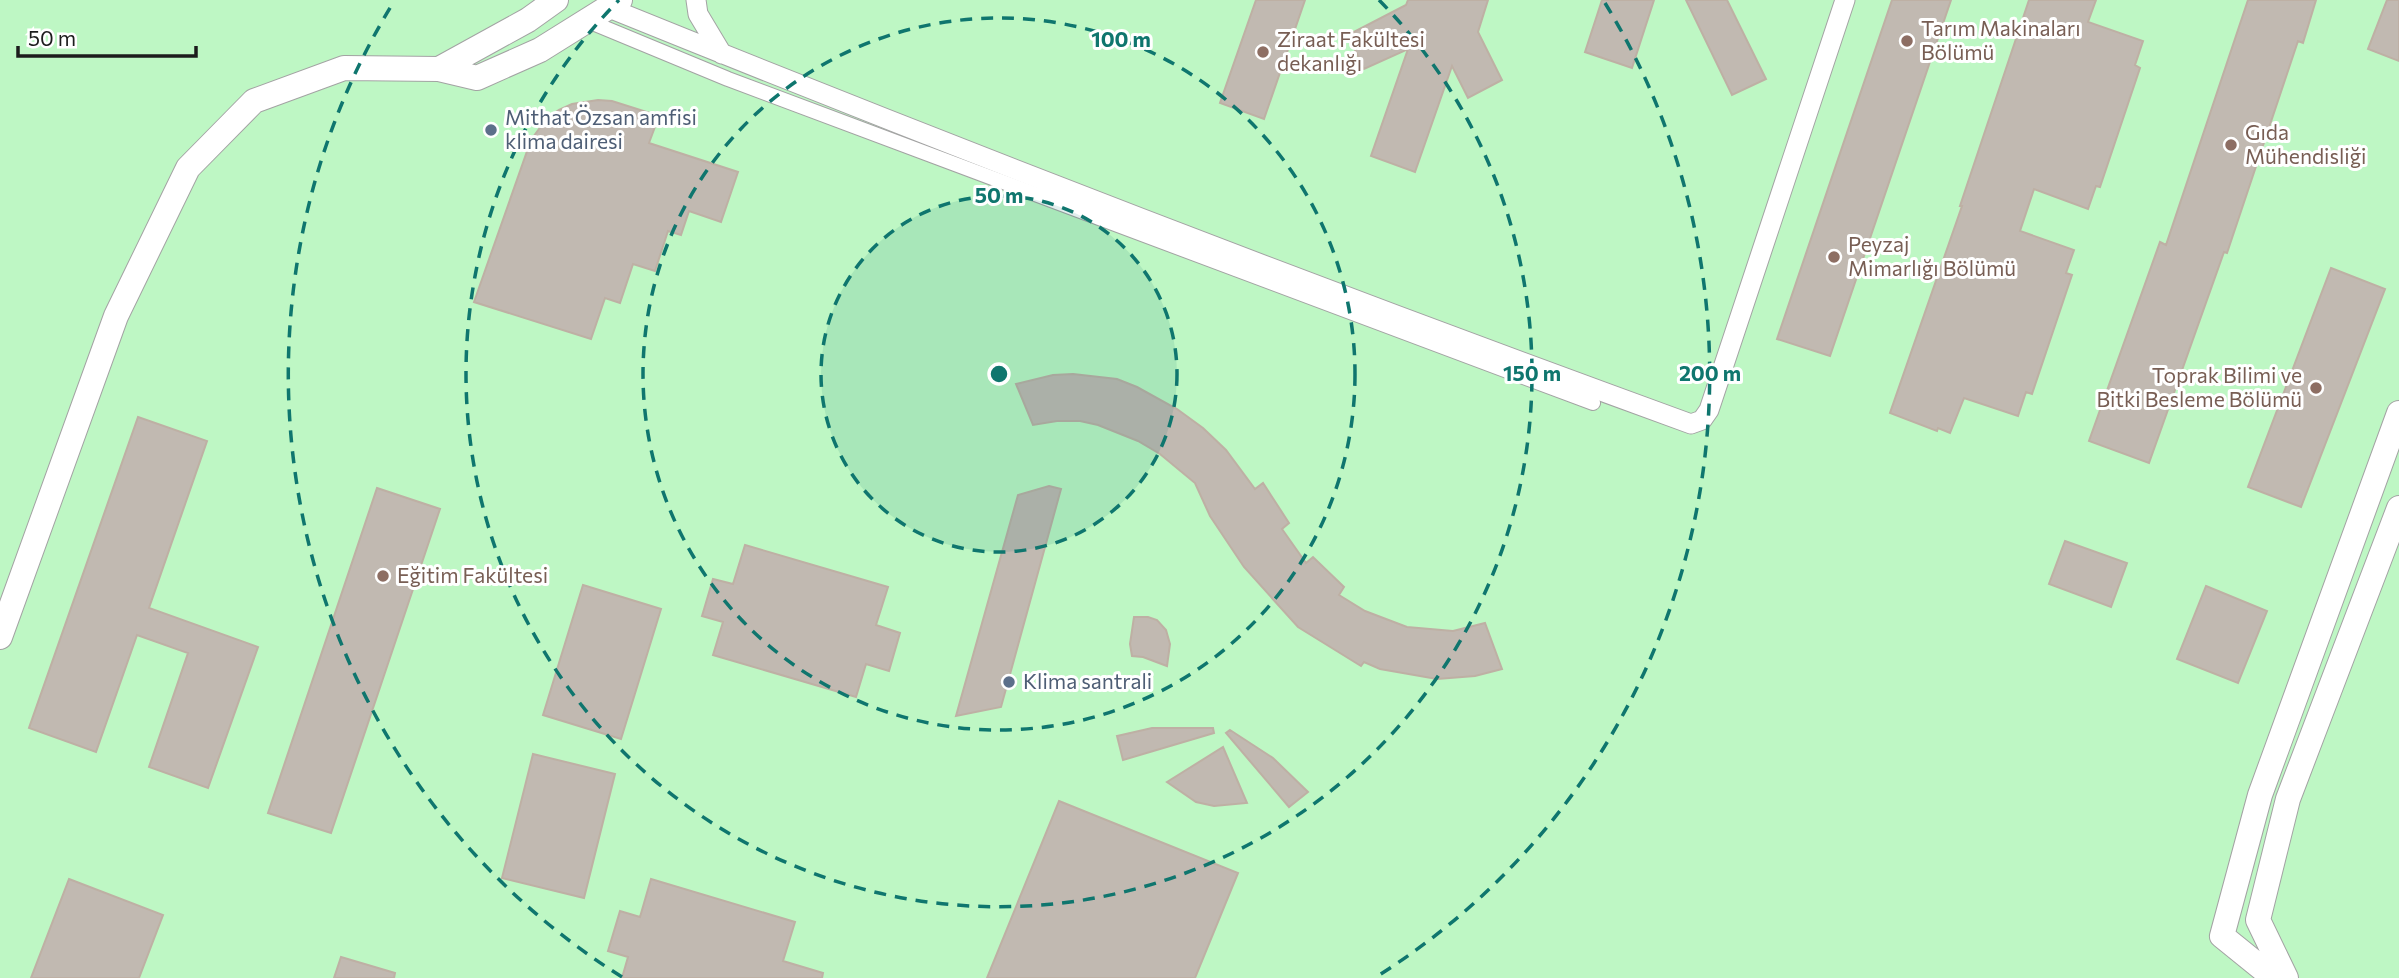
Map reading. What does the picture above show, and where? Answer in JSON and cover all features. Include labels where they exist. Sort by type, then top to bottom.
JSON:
[{"type":"street","points":[[439,68],[528,20],[556,0]]},
{"type":"street","points":[[696,0],[698,14],[722,54]]},
{"type":"street","points":[[0,637],[116,316],[188,169],[254,101],[344,68],[439,68],[477,78],[540,50],[615,4],[722,54],[1286,274],[1691,424],[1702,420],[1709,410],[1845,0]]},
{"type":"street","points":[[588,21],[728,79],[1593,403]]},
{"type":"street","points":[[2274,978],[2222,936],[2260,795],[2399,413]]},
{"type":"street","points":[[2286,978],[2258,920],[2288,799],[2354,620],[2399,508]]},
{"type":"green space","points":[[0,0],[2399,0],[2399,978],[0,978]]},
{"type":"building","name":"Ziraat Fakültesi dekanlığı","points":[[1256,0],[1305,0],[1264,119],[1220,103]]},
{"type":"building","points":[[1408,0],[1488,0],[1478,32],[1502,80],[1468,98],[1452,66],[1415,172],[1371,156],[1408,49],[1364,69],[1348,35],[1406,5]]},
{"type":"building","points":[[1602,0],[1654,0],[1632,68],[1585,52]]},
{"type":"building","points":[[1686,0],[1727,0],[1766,79],[1732,95]]},
{"type":"building","points":[[1892,0],[1951,0],[1830,356],[1777,339]]},
{"type":"building","points":[[2029,0],[2096,0],[2088,22],[2143,41],[2135,65],[2140,68],[2100,187],[2096,186],[2088,209],[2034,189],[2020,231],[2074,250],[2066,273],[2072,275],[2032,394],[2026,392],[2018,416],[1964,398],[1950,433],[1938,428],[1937,431],[1890,413],[1962,206]]},
{"type":"building","points":[[2248,0],[2316,0],[2303,43],[2298,41],[2227,253],[2224,252],[2149,463],[2089,441],[2160,242],[2166,245]]},
{"type":"building","points":[[2387,0],[2399,0],[2399,61],[2368,49]]},
{"type":"building","points":[[612,101],[659,116],[649,143],[738,172],[721,222],[689,211],[681,235],[668,231],[655,271],[633,264],[620,303],[605,298],[591,339],[474,302],[531,140],[547,118],[559,110],[572,104]]},
{"type":"building","name":"Toprak Bilimi ve Bitki Besleme Bölümü","points":[[2331,268],[2385,289],[2301,507],[2248,487]]},
{"type":"building","points":[[1073,374],[1117,379],[1137,387],[1177,409],[1203,428],[1226,450],[1255,489],[1263,483],[1289,523],[1282,529],[1306,563],[1313,557],[1344,587],[1339,595],[1365,611],[1407,627],[1453,631],[1485,623],[1502,669],[1475,676],[1437,679],[1380,669],[1364,662],[1361,666],[1298,627],[1244,567],[1210,516],[1195,483],[1160,454],[1138,441],[1098,425],[1080,421],[1057,421],[1033,425],[1016,384],[1053,375]]},
{"type":"building","points":[[138,417],[207,441],[149,608],[258,647],[208,788],[149,767],[188,653],[137,635],[96,752],[29,728]]},
{"type":"building","points":[[1049,486],[1061,489],[1001,707],[956,716],[1018,495]]},
{"type":"building","points":[[377,488],[440,509],[331,833],[268,813]]},
{"type":"building","points":[[2065,541],[2127,563],[2111,607],[2049,584]]},
{"type":"building","points":[[745,545],[888,587],[876,625],[900,633],[889,671],[866,664],[856,697],[713,655],[723,622],[702,616],[713,579],[733,584]]},
{"type":"building","points":[[583,585],[661,609],[621,739],[543,715]]},
{"type":"building","points":[[2206,586],[2267,611],[2238,683],[2177,659]]},
{"type":"building","points":[[1134,617],[1157,620],[1166,630],[1170,644],[1167,666],[1132,656],[1130,644]]},
{"type":"building","points":[[1152,728],[1213,728],[1214,733],[1123,760],[1117,736]]},
{"type":"building","points":[[1230,730],[1273,758],[1308,792],[1289,807],[1226,733]]},
{"type":"building","points":[[1223,747],[1247,803],[1214,806],[1196,802],[1167,782]]},
{"type":"building","points":[[533,754],[615,774],[584,898],[502,878]]},
{"type":"building","points":[[1059,801],[1238,873],[1195,978],[987,978]]},
{"type":"building","points":[[69,879],[163,915],[139,978],[31,978]]},
{"type":"building","points":[[651,879],[795,922],[783,961],[823,973],[822,978],[622,978],[628,957],[608,951],[620,911],[640,917]]},
{"type":"building","points":[[341,957],[395,973],[394,978],[334,978]]},
{"type":"place","name":"Tarım Makinaları Bölümü","points":[[1907,41]]},
{"type":"place","name":"Ziraat Fakültesi dekanlığı","points":[[1263,52]]},
{"type":"place","name":"Mithat Özsan amfisi klima dairesi","points":[[491,130]]},
{"type":"place","name":"Gıda Mühendisliği","points":[[2231,145]]},
{"type":"place","name":"Peyzaj Mimarlığı Bölümü","points":[[1834,257]]},
{"type":"place","name":"Toprak Bilimi ve Bitki Besleme Bölümü","points":[[2316,388]]},
{"type":"place","name":"Eğitim Fakültesi","points":[[383,576]]},
{"type":"place","name":"Klima santrali","points":[[1009,682]]}]
